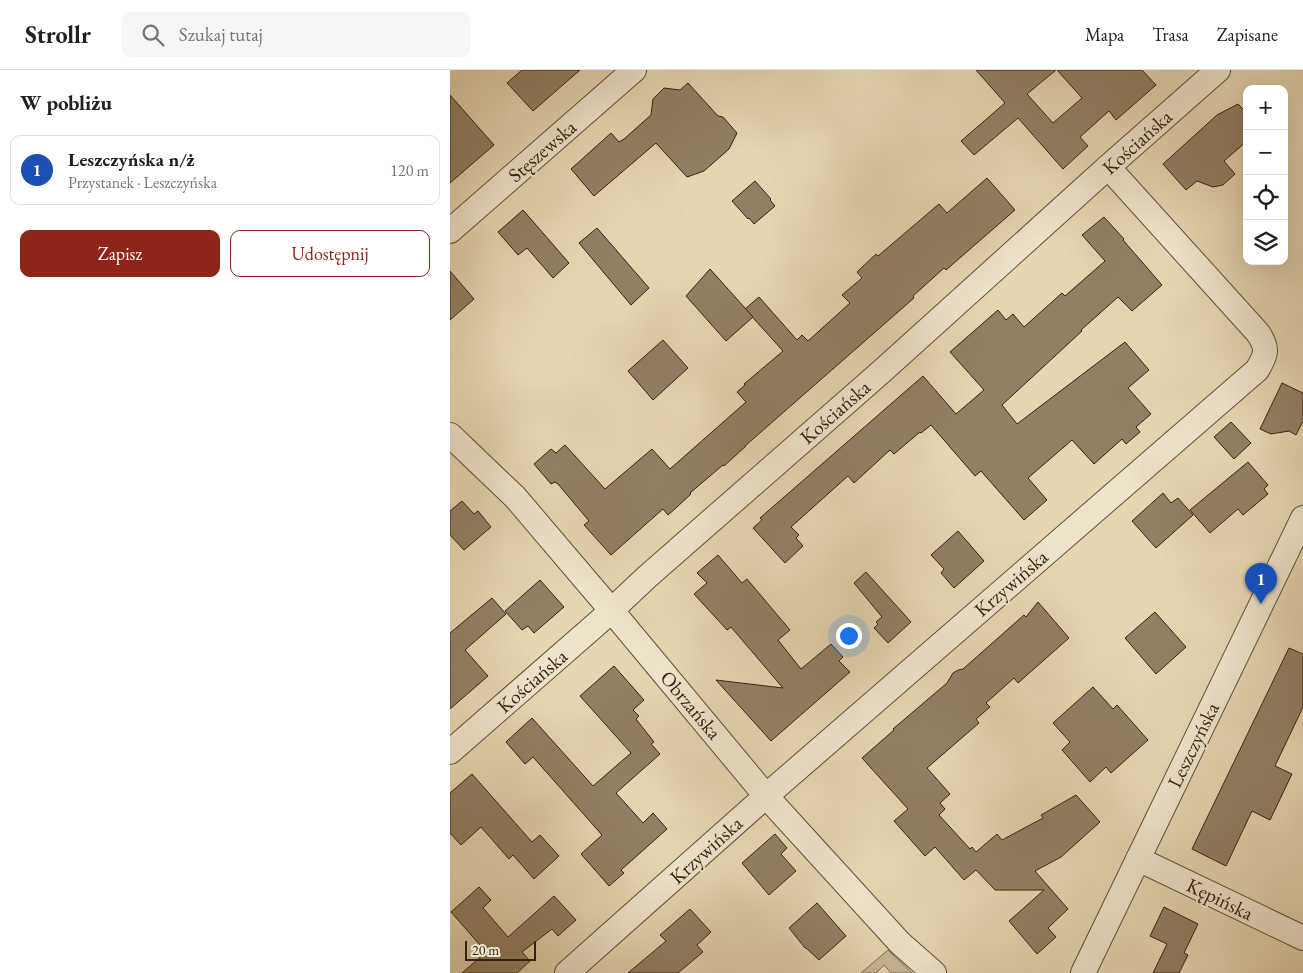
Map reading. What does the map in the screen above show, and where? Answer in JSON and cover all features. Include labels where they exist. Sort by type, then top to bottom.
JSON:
[{"type":"street","name":"Stęszewska","points":[[450,231],[634,70]]},
{"type":"street","name":"Kościańska","points":[[450,752],[881,372],[1218,70]]},
{"type":"street","name":"Krzywińska","points":[[567,973],[766,796],[1257,370],[1264,358],[1266,346],[1258,333],[1108,167]]},
{"type":"street","name":"Obrzańska","points":[[450,435],[515,497],[612,610],[766,796],[900,943],[934,973]]},
{"type":"street","name":"Leszczyńska","points":[[1083,973],[1303,518]]},
{"type":"street","name":"Kępińska","points":[[1138,859],[1303,938]]},
{"type":"shaded area","points":[[888,950],[912,973],[891,973],[884,965],[876,973],[861,973]]},
{"type":"building","points":[[522,70],[580,70],[533,111],[507,83]]},
{"type":"building","points":[[976,70],[1056,70],[1027,94],[1053,123],[1082,98],[1057,70],[1142,70],[1156,85],[1116,120],[1109,111],[1080,137],[1088,146],[1063,169],[1018,118],[974,155],[961,141],[1005,103]]},
{"type":"building","points":[[688,83],[718,116],[723,117],[737,133],[729,149],[704,171],[687,177],[656,143],[594,196],[571,169],[611,133],[619,142],[624,139],[651,115],[653,99],[664,88],[680,90]]},
{"type":"building","points":[[450,95],[494,145],[450,183]]},
{"type":"building","points":[[1238,104],[1243,109],[1243,144],[1224,161],[1235,174],[1223,185],[1213,187],[1197,181],[1186,190],[1163,164],[1217,115]]},
{"type":"building","points":[[987,178],[1015,210],[946,270],[944,268],[913,296],[914,298],[724,466],[690,493],[668,515],[663,509],[611,555],[584,525],[589,521],[558,484],[555,482],[551,484],[534,464],[551,449],[556,453],[565,445],[605,489],[652,449],[670,469],[746,402],[737,392],[783,351],[745,309],[759,297],[797,340],[802,335],[808,341],[850,303],[842,295],[862,278],[857,272],[876,254],[878,256],[939,204],[947,213]]},
{"type":"building","points":[[755,181],[775,206],[754,224],[732,201]]},
{"type":"building","points":[[523,210],[569,263],[553,278],[527,248],[518,255],[498,232]]},
{"type":"building","points":[[1104,217],[1162,285],[1132,311],[1118,297],[1002,405],[1017,424],[1125,342],[1149,370],[1128,388],[1151,414],[1136,427],[1140,432],[1126,444],[1122,439],[1094,464],[1072,440],[1028,478],[1047,500],[1024,520],[981,471],[975,476],[931,425],[894,454],[890,450],[854,483],[848,476],[791,527],[799,535],[796,538],[803,546],[785,563],[753,528],[762,520],[760,518],[923,376],[956,414],[984,390],[950,352],[998,310],[1006,320],[1013,314],[1024,327],[1062,293],[1065,296],[1105,261],[1082,235]]},
{"type":"building","points":[[597,228],[649,288],[631,305],[579,243]]},
{"type":"building","points":[[710,269],[753,317],[726,341],[686,296]]},
{"type":"building","points":[[450,271],[474,299],[450,320]]},
{"type":"building","points":[[663,340],[688,368],[653,400],[628,371]]},
{"type":"building","points":[[1282,383],[1303,393],[1303,421],[1296,435],[1289,431],[1271,434],[1260,429]]},
{"type":"building","points":[[1231,422],[1251,443],[1234,459],[1214,437]]},
{"type":"building","points":[[1248,462],[1268,485],[1264,489],[1268,494],[1243,515],[1238,509],[1210,533],[1190,510]]},
{"type":"building","points":[[1163,493],[1171,503],[1178,498],[1193,515],[1156,548],[1132,521]]},
{"type":"building","points":[[462,501],[474,514],[478,511],[491,527],[464,550],[450,535],[450,511]]},
{"type":"building","points":[[958,531],[984,561],[954,588],[941,573],[944,569],[931,555]]},
{"type":"building","points":[[718,555],[742,583],[747,579],[790,630],[778,640],[801,669],[831,644],[843,657],[839,661],[850,672],[771,741],[716,680],[783,688],[731,627],[727,630],[694,594],[707,583],[697,573]]},
{"type":"building","points":[[866,572],[911,622],[888,643],[874,628],[878,624],[876,622],[882,617],[854,583]]},
{"type":"building","points":[[540,580],[564,607],[534,633],[528,626],[522,630],[505,611]]},
{"type":"building","points":[[492,598],[506,614],[465,650],[488,676],[450,709],[450,633]]},
{"type":"building","points":[[1038,602],[1069,638],[1018,683],[1014,678],[986,703],[990,707],[976,719],[979,723],[927,768],[950,794],[940,803],[945,809],[939,815],[970,849],[972,847],[976,852],[997,834],[1002,840],[1043,818],[1041,815],[1076,795],[1100,822],[1061,857],[1035,871],[1068,909],[1048,928],[1056,937],[1037,954],[1009,921],[1044,890],[995,890],[976,870],[964,880],[935,847],[925,856],[894,821],[908,809],[862,758],[947,683],[953,673],[963,669],[1024,615],[1026,617]]},
{"type":"building","points":[[1155,612],[1186,647],[1156,674],[1125,638]]},
{"type":"building","points":[[1289,648],[1303,654],[1303,707],[1275,766],[1292,774],[1270,820],[1252,811],[1226,866],[1192,849]]},
{"type":"building","points":[[614,666],[644,700],[633,710],[639,716],[636,719],[654,742],[651,744],[660,754],[616,793],[643,823],[653,813],[667,829],[621,870],[624,873],[609,886],[581,854],[602,835],[533,757],[525,764],[506,742],[532,718],[593,786],[631,753],[580,696]]},
{"type":"building","points":[[1093,687],[1113,709],[1117,705],[1148,740],[1111,773],[1106,767],[1090,782],[1062,750],[1070,742],[1053,723]]},
{"type":"building","points":[[472,774],[532,842],[540,835],[559,856],[534,879],[513,855],[509,859],[481,827],[461,845],[450,833],[450,793]]},
{"type":"building","points":[[775,834],[787,848],[781,854],[796,871],[769,895],[742,863]]},
{"type":"building","points":[[479,887],[491,900],[483,908],[508,937],[554,896],[576,920],[558,936],[552,929],[522,952],[530,961],[517,973],[462,973],[486,952],[451,912]]},
{"type":"building","points":[[817,903],[846,936],[819,960],[805,948],[789,928]]},
{"type":"building","points":[[1164,907],[1198,924],[1184,953],[1188,955],[1179,973],[1153,973],[1167,944],[1150,936]]},
{"type":"building","points":[[690,909],[711,932],[697,945],[703,952],[678,973],[628,973],[666,941],[660,935]]},
{"type":"place","name":"Leszczyńska n/ż","points":[[1261,604]]}]
